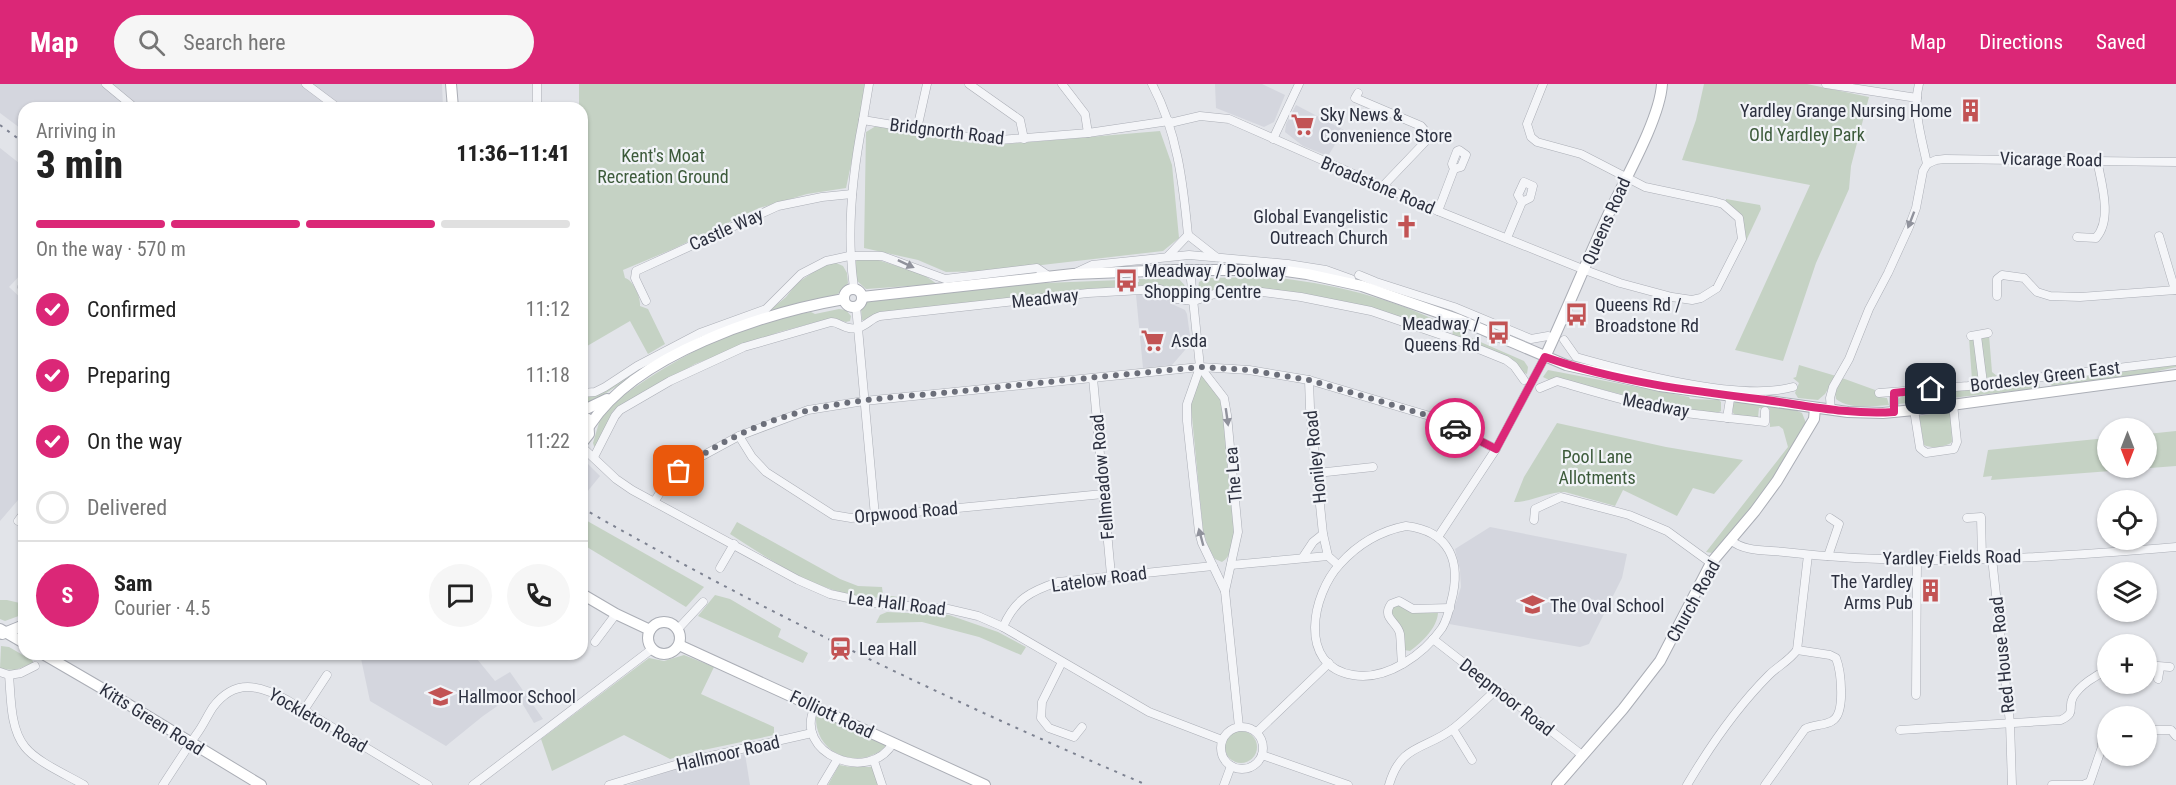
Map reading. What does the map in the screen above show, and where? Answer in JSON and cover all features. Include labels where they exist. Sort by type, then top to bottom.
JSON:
[{"type":"street","points":[[106,84],[128,102]]},
{"type":"street","points":[[306,84],[330,102]]},
{"type":"street","points":[[452,84],[453,102]]},
{"type":"street","points":[[537,84],[537,102]]},
{"type":"street","points":[[854,288],[849,256],[852,194],[869,84]]},
{"type":"street","points":[[917,129],[927,84]]},
{"type":"street","points":[[969,84],[1020,120],[1024,139]]},
{"type":"street","points":[[1062,84],[1085,114],[1088,133]]},
{"type":"street","points":[[1152,84],[1169,122],[1180,163],[1188,235],[1216,257]]},
{"type":"street","points":[[1273,139],[1299,84]]},
{"type":"street","name":"Broadstone Road","points":[[1169,122],[1200,116],[1229,119],[1438,211],[1585,270],[1661,295],[1692,300],[1701,298],[1717,288],[1742,239],[1739,218],[1723,204],[1645,187],[1581,154],[1537,142],[1531,137],[1527,123],[1543,84]]},
{"type":"street","name":"Queens Road","points":[[1545,357],[1652,122],[1662,84]]},
{"type":"street","points":[[1826,84],[1917,98]]},
{"type":"street","points":[[1831,410],[1830,398],[1833,387],[1849,359],[1869,309],[1888,273],[1916,208],[1923,171],[1927,164],[1918,118],[1919,84]]},
{"type":"street","points":[[1358,93],[1355,98],[1421,126],[1426,132],[1425,142],[1382,187]]},
{"type":"street","name":"Bridgnorth Road","points":[[863,120],[983,140],[1088,133],[1169,122]]},
{"type":"street","name":"Vicarage Road","points":[[1927,164],[1936,159],[2176,162]]},
{"type":"street","points":[[2078,237],[2096,238],[2103,226],[2103,194],[2097,160]]},
{"type":"street","points":[[1438,211],[1454,169]]},
{"type":"street","name":"Castle Way","points":[[646,301],[635,278],[636,272],[778,206],[822,197],[852,194]]},
{"type":"street","points":[[1507,238],[1522,202]]},
{"type":"street","points":[[1168,256],[1188,235]]},
{"type":"street","points":[[1997,296],[1997,279],[2002,275],[2024,278],[2037,292],[2050,296],[2080,297],[2176,290],[2160,236]]},
{"type":"street","name":"Meadway","points":[[588,393],[605,387],[637,366],[700,333],[766,309],[801,274],[826,261],[849,256],[882,255],[945,279],[1037,268],[1050,277]]},
{"type":"street","name":"Meadway","points":[[1073,274],[1092,265],[1168,256],[1216,257],[1288,264],[1326,270],[1367,283],[1486,328],[1531,339],[1548,336]]},
{"type":"street","name":"The Lea","points":[[1190,270],[1200,367],[1187,404],[1187,421],[1199,532],[1225,591],[1239,727]]},
{"type":"street","name":"Meadway","points":[[859,302],[1073,274],[1280,270],[1367,283]]},
{"type":"street","points":[[859,302],[848,306],[843,299],[844,293],[854,288],[861,293],[857,328],[875,516]]},
{"type":"street","name":"Meadway","points":[[857,328],[865,326],[880,316],[1088,293],[1160,289],[1177,299],[1194,301]]},
{"type":"street","points":[[1194,301],[1222,291],[1254,291],[1301,297],[1371,311],[1453,338],[1506,360],[1514,366],[1524,380]]},
{"type":"street","points":[[590,425],[599,411],[616,395],[649,370],[671,357],[725,332],[784,312],[843,299]]},
{"type":"street","points":[[594,457],[620,410],[670,381],[744,347],[783,335],[831,322],[852,329],[857,328]]},
{"type":"street","name":"Meadway","points":[[1486,328],[1495,343],[1527,357],[1545,357],[1568,365],[1610,371]]},
{"type":"street","points":[[1983,383],[1974,336],[1988,333]]},
{"type":"street","name":"Meadway","points":[[1564,340],[1576,357],[1610,371],[1660,386],[1731,393],[1831,410]]},
{"type":"street","points":[[1438,537],[1496,449],[1545,357]]},
{"type":"street","name":"Bordesley Green East","points":[[1879,393],[2176,361]]},
{"type":"street","points":[[654,502],[665,485],[679,471],[705,453],[765,425],[808,410],[864,401],[1200,367],[1249,370],[1309,380],[1433,417],[1496,449]]},
{"type":"street","name":"The Lea","points":[[1200,367],[1224,398],[1227,415],[1238,532],[1225,591]]},
{"type":"street","name":"Bordesley Green East","points":[[1831,410],[1848,412],[1914,410],[2176,375]]},
{"type":"street","points":[[2043,376],[2046,393]]},
{"type":"street","name":"Fellmeadow Road","points":[[1092,378],[1111,575]]},
{"type":"street","name":"Honiley Road","points":[[1309,380],[1323,534],[1328,556]]},
{"type":"street","name":"Meadway","points":[[1540,388],[1557,381],[1672,411],[1765,422],[1765,411]]},
{"type":"street","name":"Meadway","points":[[1731,393],[1777,392],[1794,387]]},
{"type":"street","points":[[1727,418],[1731,393]]},
{"type":"street","points":[[1894,393],[1894,412]]},
{"type":"street","points":[[588,409],[616,395]]},
{"type":"street","name":"Bordesley Green East","points":[[1914,410],[1920,448],[1926,453],[1954,449],[1957,442],[1953,404]]},
{"type":"street","name":"Church Road","points":[[1557,785],[1623,709],[1660,661],[1711,563],[1777,481],[1814,419],[1815,408]]},
{"type":"street","points":[[588,419],[590,425],[588,436]]},
{"type":"street","name":"Orpwood Road","points":[[739,436],[752,457],[766,472],[833,515],[851,518],[1103,494]]},
{"type":"street","name":"Lea Hall Road","points":[[588,451],[616,479],[798,580],[830,594],[871,603],[948,609],[978,616],[1003,627],[1149,712],[1222,740]]},
{"type":"street","points":[[1317,473],[1373,467]]},
{"type":"street","points":[[1534,520],[1535,509],[1561,497],[1629,515],[1667,531],[1711,563]]},
{"type":"street","points":[[1967,518],[1981,517],[1982,558]]},
{"type":"street","points":[[1828,556],[1839,524],[1830,518]]},
{"type":"street","points":[[1406,526],[1429,531],[1447,546],[1455,568],[1455,582],[1446,619],[1433,639],[1402,664],[1384,672],[1366,676],[1351,675],[1329,663],[1320,652],[1316,641],[1316,618],[1320,594],[1338,565],[1362,544],[1392,529],[1406,526]]},
{"type":"street","points":[[1303,557],[1313,542],[1323,534]]},
{"type":"street","name":"Yardley Fields Road","points":[[1731,540],[1745,548],[1808,555],[1917,559],[1992,558],[2176,547]]},
{"type":"street","points":[[720,568],[734,544]]},
{"type":"street","points":[[1687,785],[1731,720],[1770,675],[1797,650],[1808,555]]},
{"type":"street","points":[[1231,565],[1328,556],[1338,565]]},
{"type":"street","name":"Red House Road","points":[[1992,558],[2010,723],[2012,785]]},
{"type":"street","points":[[1916,695],[1917,559]]},
{"type":"street","name":"Latelow Road","points":[[1003,627],[1009,612],[1022,599],[1037,589],[1058,582],[1214,566]]},
{"type":"street","points":[[588,598],[650,630]]},
{"type":"street","points":[[1402,664],[1399,631],[1388,615],[1390,604],[1399,601],[1413,609],[1450,608]]},
{"type":"street","points":[[677,630],[703,602]]},
{"type":"street","points":[[595,642],[616,614]]},
{"type":"street","points":[[666,622],[677,630],[679,645],[667,654],[661,654],[652,649],[648,640],[650,630],[657,624],[666,622]]},
{"type":"street","points":[[2,632],[18,627]]},
{"type":"street","points":[[2,632],[18,640]]},
{"type":"street","name":"Deepmoor Road","points":[[1433,639],[1582,755]]},
{"type":"street","name":"Folliott Road","points":[[679,645],[985,785]]},
{"type":"street","points":[[475,785],[652,649]]},
{"type":"street","points":[[1765,785],[1805,729],[1814,724],[1830,723],[1837,718],[1840,710],[1840,674],[1836,658],[1797,650]]},
{"type":"street","name":"Kitts Green Road","points":[[53,660],[261,785]]},
{"type":"street","points":[[1062,662],[1042,702],[1041,718],[1049,728],[1074,737],[1082,727]]},
{"type":"street","points":[[1257,732],[1329,663]]},
{"type":"street","points":[[0,672],[9,675],[21,673],[35,666]]},
{"type":"street","points":[[2157,667],[2170,667]]},
{"type":"street","points":[[2158,679],[2160,667]]},
{"type":"street","points":[[9,675],[14,718],[18,736],[24,747],[39,759],[84,785]]},
{"type":"street","points":[[304,710],[327,675]]},
{"type":"street","points":[[1900,730],[2015,721],[2061,720],[2069,716],[2072,711],[2073,697],[2087,682],[2097,676]]},
{"type":"street","name":"Yockleton Road","points":[[163,785],[189,742],[222,696],[235,689],[252,686],[267,689],[428,785]]},
{"type":"street","points":[[1389,785],[1392,772],[1405,755],[1453,729],[1497,689]]},
{"type":"street","points":[[815,707],[811,716],[812,733],[820,748],[837,760],[852,764],[874,761],[887,754],[893,743]]},
{"type":"street","points":[[1239,727],[1257,732],[1261,739],[1262,755],[1259,761],[1246,769],[1231,766],[1222,755],[1222,740],[1226,734],[1239,727]]},
{"type":"street","points":[[1453,729],[1472,760]]},
{"type":"street","points":[[2157,730],[2171,730],[2176,736]]},
{"type":"street","name":"Hallmoor Road","points":[[609,785],[685,762],[812,733]]},
{"type":"street","points":[[1262,755],[1348,785]]},
{"type":"street","points":[[822,785],[837,760]]},
{"type":"street","points":[[874,761],[882,785]]},
{"type":"street","points":[[2052,785],[2083,785],[2090,782],[2097,762]]},
{"type":"street","points":[[1224,785],[1231,766]]},
{"type":"shaded area","points":[[0,84],[442,84],[443,102],[18,102],[18,126],[0,113]]},
{"type":"shaded area","points":[[1215,84],[1262,84],[1285,95],[1274,122],[1264,127],[1216,108]]},
{"type":"shaded area","points":[[1296,105],[1344,130],[1328,156],[1303,146],[1285,132],[1286,124]]},
{"type":"shaded area","points":[[0,148],[18,162],[18,277],[9,287],[18,295],[18,500],[0,521]]},
{"type":"shaded area","points":[[1158,294],[1185,310],[1191,343],[1172,365],[1143,368],[1136,295]]},
{"type":"shaded area","points":[[588,464],[600,476],[588,491]]},
{"type":"shaded area","name":"The Oval School","points":[[1490,527],[1627,554],[1622,578],[1589,644],[1580,647],[1449,624],[1461,587],[1455,549]]},
{"type":"shaded area","name":"Hallmoor School","points":[[361,660],[478,660],[495,681],[510,672],[543,719],[534,723],[516,693],[446,746],[370,701]]},
{"type":"shaded area","points":[[745,754],[750,785],[628,785],[681,767]]},
{"type":"green space","name":"Kent's Moat Recreation Ground","points":[[579,84],[868,84],[846,188],[807,194],[759,208],[623,270],[625,278],[636,289],[640,306],[648,309],[665,344],[648,354],[630,321],[588,346],[588,102],[579,102]]},
{"type":"green space","name":"Old Yardley Park","points":[[1704,84],[1807,84],[1869,97],[1851,166],[1849,189],[1816,263],[1783,361],[1735,350],[1810,185],[1682,160],[1696,120]]},
{"type":"green space","points":[[876,126],[951,140],[995,145],[1160,131],[1172,165],[1179,238],[1163,251],[989,271],[946,272],[918,260],[864,248],[866,132]]},
{"type":"green space","points":[[1726,199],[1760,205],[1761,209],[1746,241],[1743,224],[1726,203]]},
{"type":"green space","points":[[869,257],[924,275],[937,284],[866,289],[855,279],[854,263],[858,259]]},
{"type":"green space","points":[[834,262],[843,266],[847,273],[848,283],[839,293],[772,311],[701,338],[588,403],[588,396],[605,389],[662,355],[702,335],[775,306],[797,283],[821,267]]},
{"type":"green space","points":[[1269,277],[1315,283],[1361,293],[1405,307],[1447,326],[1445,330],[1399,318],[1254,288],[1221,286],[1207,294],[1200,294],[1198,289],[1199,282],[1207,278]]},
{"type":"green space","points":[[1139,279],[1179,279],[1187,288],[1186,294],[1181,296],[1155,284],[862,320],[861,309],[867,302],[1020,284],[1121,280],[1121,282],[1139,282]]},
{"type":"green space","points":[[846,310],[851,316],[850,321],[832,318],[779,332],[695,364],[613,411],[597,447],[594,446],[601,416],[610,405],[680,359],[731,334],[757,325],[784,317]]},
{"type":"green space","points":[[1454,328],[1460,333],[1524,361],[1528,367],[1527,374],[1520,371],[1516,362],[1452,335]]},
{"type":"green space","points":[[1989,335],[1992,372],[1997,376],[1986,378],[1980,338]]},
{"type":"green space","points":[[1969,338],[1975,338],[1979,377],[1972,380]]},
{"type":"green space","points":[[1799,365],[1836,376],[1825,394],[1818,400],[1798,398],[1795,393],[1799,383],[1793,378],[1796,377]]},
{"type":"green space","points":[[2176,365],[2176,367],[2132,377],[2053,387],[2050,384],[2050,380]]},
{"type":"green space","points":[[1548,370],[1690,399],[1719,400],[1721,411],[1717,413],[1674,408],[1558,378],[1549,380],[1543,377]]},
{"type":"green space","points":[[1201,374],[1212,380],[1222,405],[1234,533],[1230,553],[1222,562],[1215,559],[1208,547],[1203,530],[1191,407],[1192,395]]},
{"type":"green space","points":[[1842,378],[1878,391],[1878,397],[1887,398],[1889,405],[1848,405],[1836,399],[1835,393]]},
{"type":"green space","points":[[2039,381],[2040,388],[1898,404],[1898,399],[1902,396]]},
{"type":"green space","points":[[1733,403],[1792,409],[1802,413],[1806,423],[1773,479],[1746,516],[1712,553],[1706,552],[1788,447],[1783,429],[1779,426],[1770,427],[1770,410],[1759,408],[1758,417],[1735,415]]},
{"type":"green space","points":[[1948,411],[1951,414],[1952,442],[1938,447],[1924,445],[1919,416]]},
{"type":"green space","name":"Pool Lane Allotments","points":[[1557,423],[1666,447],[1743,460],[1714,494],[1693,488],[1677,516],[1623,490],[1615,506],[1565,492],[1514,502],[1524,477]]},
{"type":"green space","points":[[2176,431],[2176,466],[2157,467],[2157,433]]},
{"type":"green space","points":[[2097,439],[2097,472],[1991,480],[1992,476],[1983,477],[1988,450]]},
{"type":"green space","points":[[588,521],[704,587],[686,607],[588,548]]},
{"type":"green space","points":[[737,522],[840,579],[858,586],[882,587],[883,595],[899,597],[875,598],[852,595],[810,581],[789,571],[730,534]]},
{"type":"green space","points":[[715,595],[730,599],[781,629],[778,637],[808,653],[803,663],[698,616]]},
{"type":"green space","points":[[0,600],[18,603],[18,616],[5,621],[0,619]]},
{"type":"green space","points":[[1393,604],[1438,613],[1432,629],[1410,651],[1404,650],[1401,628],[1390,613]]},
{"type":"green space","points":[[887,612],[949,615],[998,632],[1026,647],[1021,655],[979,637],[922,622],[876,623],[880,615]]},
{"type":"green space","points":[[1,646],[9,647],[18,652],[18,660],[33,661],[15,670],[0,669]]},
{"type":"green space","points":[[684,655],[714,667],[701,694],[774,727],[774,735],[670,759],[624,735],[552,771],[541,739],[649,658],[664,661]]},
{"type":"green space","points":[[818,715],[887,745],[865,757],[853,758],[841,755],[831,750],[823,741],[818,730],[816,717]]},
{"type":"green space","points":[[1241,731],[1252,736],[1257,747],[1252,758],[1241,763],[1230,758],[1225,747],[1230,736]]},
{"type":"green space","points":[[839,765],[874,767],[878,785],[828,785]]},
{"type":"railway","points":[[0,125],[18,138]]},
{"type":"railway","points":[[588,511],[720,584],[860,655],[1003,722],[1147,785]]},
{"type":"way so far","points":[[679,471],[705,453],[739,436],[808,410],[827,406],[1200,367],[1249,370],[1309,380],[1433,417],[1455,428]]},
{"type":"place","name":"Yardley Grange Nursing Home","points":[[1970,110]]},
{"type":"place","name":"Sky News & Convenience Store","points":[[1302,124]]},
{"type":"place","name":"Global Evangelistic Outreach Church","points":[[1406,226]]},
{"type":"place","name":"Meadway / Poolway Shopping Centre","points":[[1126,280]]},
{"type":"place","name":"Queens Rd / Broadstone Rd","points":[[1577,314]]},
{"type":"place","name":"Meadway / Queens Rd","points":[[1498,333]]},
{"type":"place","name":"Asda","points":[[1153,340]]},
{"type":"place","name":"The Yardley Arms Pub","points":[[1931,591]]},
{"type":"place","name":"The Oval School","points":[[1532,605]]},
{"type":"place","name":"Lea Hall","points":[[841,648]]},
{"type":"place","name":"Hallmoor School","points":[[440,696]]},
{"type":"route","points":[[1455,428],[1496,449],[1545,357],[1568,365],[1660,386],[1848,412],[1894,412],[1894,393],[1931,389]]}]
